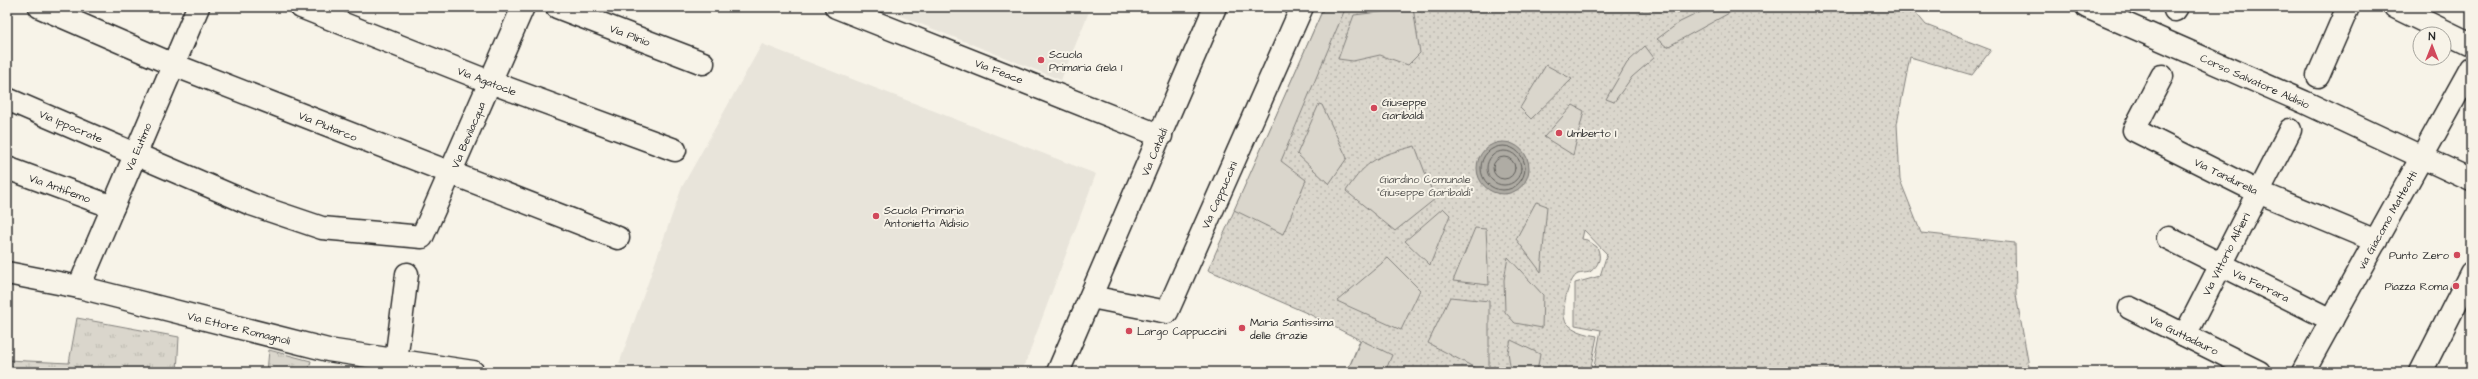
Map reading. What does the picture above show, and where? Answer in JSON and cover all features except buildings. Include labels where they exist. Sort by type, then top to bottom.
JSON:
[{"type":"street","name":"Via Plutarco","points":[[40,7],[174,65],[451,175],[618,238]]},
{"type":"street","name":"Via Eutimo","points":[[79,287],[114,207],[134,154],[198,7]]},
{"type":"street","name":"Via Agatocle","points":[[301,7],[490,82],[675,150]]},
{"type":"street","name":"Via Bevilacqua","points":[[134,154],[251,204],[322,228],[422,237],[451,175],[523,7]]},
{"type":"street","name":"Via Plinio","points":[[557,7],[703,63]]},
{"type":"street","name":"Via Feace","points":[[836,7],[1161,136]]},
{"type":"street","name":"Via Cataldi","points":[[1091,297],[1215,7]]},
{"type":"street","name":"Via Cappuccini","points":[[1091,297],[1167,312],[1302,7]]},
{"type":"street","name":"Corso Salvatore Aldisio","points":[[2087,7],[2304,102],[2471,180]]},
{"type":"street","points":[[2318,76],[2348,7]]},
{"type":"street","points":[[2395,7],[2471,44]]},
{"type":"street","name":"via Giacomo Matteotti","points":[[2303,372],[2471,68]]},
{"type":"street","name":"Via Tandurella","points":[[2162,76],[2134,130],[2258,192],[2376,240]]},
{"type":"street","name":"Via Ippocrate","points":[[7,99],[134,154]]},
{"type":"street","name":"Via Vittorio Alfieri","points":[[2185,335],[2290,130]]},
{"type":"street","name":"Via Antifemo","points":[[7,168],[114,207]]},
{"type":"street","name":"Via Ferrara","points":[[2168,238],[2332,320]]},
{"type":"street","name":"Via Ettore Romagnoli","points":[[7,273],[79,287],[328,350],[473,372]]},
{"type":"street","points":[[2421,372],[2471,273]]},
{"type":"street","points":[[396,361],[407,274]]},
{"type":"street","points":[[1058,372],[1091,297]]},
{"type":"street","name":"Via Guttadauro","points":[[2130,308],[2259,372]]},
{"type":"shaded area","name":"Scuola Primaria Gela 1","points":[[878,7],[1091,7],[1061,80]]},
{"type":"shaded area","name":"Scuola Primaria Antonietta Aldisio","points":[[762,44],[1096,174],[1022,372],[674,372],[619,364],[682,187]]},
{"type":"green space","name":"Giardino Comunale \"Giuseppe Garibaldi\"","points":[[1324,7],[1911,7],[1926,25],[1991,50],[1972,75],[1910,57],[1897,124],[1900,180],[1921,233],[2015,243],[2016,295],[2030,372],[1593,372],[1601,330],[1575,325],[1575,283],[1600,276],[1607,254],[1584,230],[1582,239],[1587,240],[1597,247],[1599,251],[1599,261],[1596,267],[1590,272],[1578,274],[1574,277],[1566,296],[1564,318],[1572,328],[1597,336],[1590,372],[1347,372],[1360,340],[1309,314],[1208,270]]},
{"type":"green space","points":[[1324,7],[1346,7],[1281,161],[1306,180],[1283,234],[1234,210]]},
{"type":"green space","points":[[1711,7],[1728,7],[1731,12],[1667,47],[1657,39],[1680,22]]},
{"type":"green space","points":[[1413,8],[1420,53],[1408,65],[1380,55],[1353,61],[1338,59],[1354,15]]},
{"type":"green space","points":[[1645,46],[1654,58],[1632,77],[1614,102],[1606,99],[1627,63]]},
{"type":"green space","points":[[1546,65],[1572,79],[1531,119],[1520,108]]},
{"type":"green space","points":[[1319,104],[1322,105],[1347,158],[1329,184],[1297,154]]},
{"type":"green space","points":[[1573,105],[1584,111],[1573,155],[1544,137]]},
{"type":"green space","name":"Giardino Comunale \"Giuseppe Garibaldi\"","points":[[1415,146],[1435,199],[1395,231],[1346,191],[1361,171],[1375,160]]},
{"type":"green space","points":[[1536,202],[1547,206],[1541,272],[1516,239]]},
{"type":"green space","points":[[1443,208],[1450,215],[1430,265],[1405,241]]},
{"type":"green space","points":[[1475,228],[1486,229],[1489,285],[1453,281]]},
{"type":"green space","points":[[1508,257],[1543,295],[1542,328],[1515,323],[1505,312],[1504,280]]},
{"type":"green space","points":[[1388,258],[1420,290],[1401,330],[1337,301]]},
{"type":"green space","points":[[1450,297],[1489,301],[1489,372],[1483,372],[1428,343]]},
{"type":"green space","points":[[77,318],[179,337],[177,372],[7,372],[7,360],[69,363]]},
{"type":"green space","points":[[1361,340],[1392,355],[1385,372],[1347,372]]},
{"type":"green space","points":[[1511,340],[1540,354],[1537,372],[1511,372],[1508,352]]},
{"type":"green space","points":[[269,350],[311,361],[308,372],[267,372]]},
{"type":"water","points":[[1498,142],[1508,142],[1522,149],[1529,163],[1529,173],[1522,187],[1508,194],[1498,194],[1488,190],[1481,183],[1477,173],[1477,163],[1481,153],[1488,146]]},
{"type":"place","name":"Scuola Primaria Gela 1","points":[[1041,60]]},
{"type":"place","name":"Giuseppe Garibaldi","points":[[1374,108]]},
{"type":"place","name":"Umberto I","points":[[1559,133]]},
{"type":"place","name":"Scuola Primaria Antonietta Aldisio","points":[[876,216]]},
{"type":"place","name":"Punto Zero","points":[[2457,255]]},
{"type":"place","name":"Piazza Roma","points":[[2456,286]]},
{"type":"place","name":"Maria Santissima delle Grazie","points":[[1242,328]]},
{"type":"place","name":"Largo Cappuccini","points":[[1129,331]]}]
